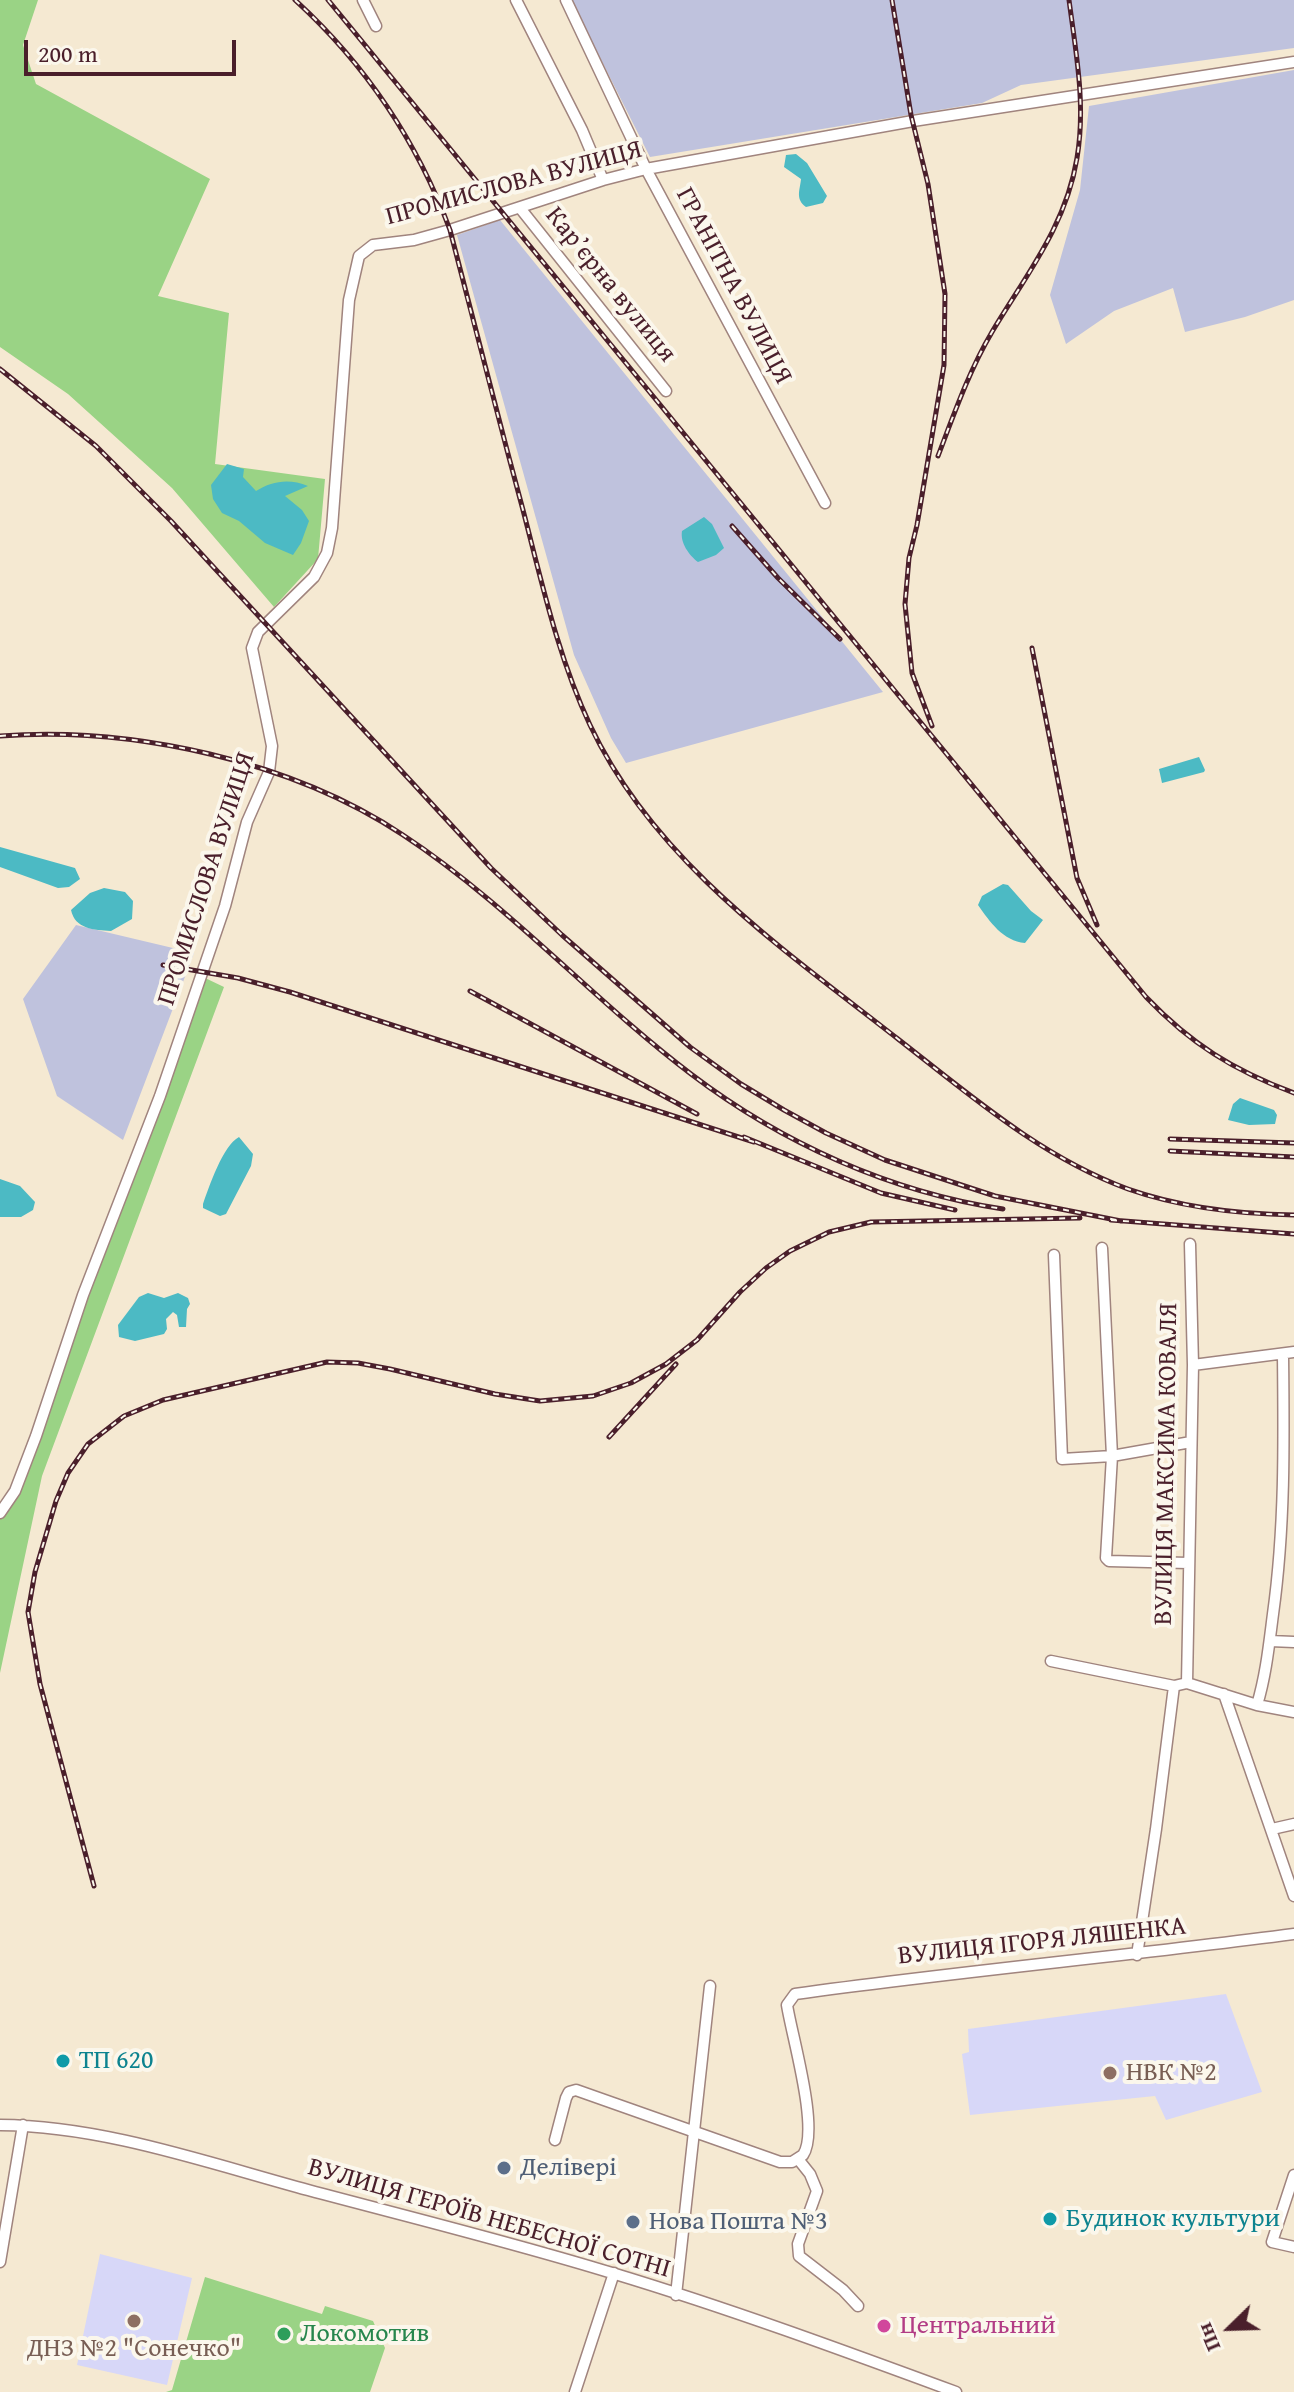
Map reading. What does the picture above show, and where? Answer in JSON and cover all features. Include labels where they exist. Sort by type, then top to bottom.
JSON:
[{"type":"street","points":[[363,0],[376,26]]},
{"type":"street","points":[[516,0],[582,130],[603,180]]},
{"type":"street","name":"ГРАНІТНА ВУЛИЦЯ","points":[[566,0],[646,169],[825,503]]},
{"type":"street","name":"ПРОМИСЛОВА ВУЛИЦЯ","points":[[0,1513],[15,1491],[83,1295],[160,1096],[225,906],[247,822],[269,772],[272,746],[252,648],[258,632],[314,577],[327,553],[342,411],[349,300],[359,256],[373,245],[414,240],[646,169],[913,121],[1294,62]]},
{"type":"street","name":"Карʼєрна вулиця","points":[[520,208],[666,391]]},
{"type":"street","name":"ВУЛИЦЯ МАКСИМА КОВАЛЯ","points":[[1187,1683],[1193,1365],[1190,1244]]},
{"type":"street","points":[[1102,1248],[1112,1456],[1107,1559],[1188,1563]]},
{"type":"street","points":[[1054,1255],[1062,1459],[1112,1456],[1191,1442]]},
{"type":"street","points":[[1193,1365],[1289,1354],[1289,1471],[1270,1641],[1257,1705]]},
{"type":"street","points":[[1280,1565],[1294,1565]]},
{"type":"street","points":[[1270,1641],[1294,1642]]},
{"type":"street","points":[[1051,1661],[1174,1686],[1187,1683],[1257,1705],[1294,1712]]},
{"type":"street","points":[[1137,1955],[1174,1686]]},
{"type":"street","points":[[1224,1694],[1294,1896]]},
{"type":"street","points":[[1272,1829],[1294,1824]]},
{"type":"street","name":"ВУЛИЦЯ ІГОРЯ ЛЯШЕНКА","points":[[798,2159],[806,2150],[809,2138],[804,2088],[787,2005],[795,1994],[1294,1934]]},
{"type":"street","points":[[676,2295],[710,1986]]},
{"type":"street","points":[[555,2140],[566,2098],[569,2092],[576,2090],[780,2162],[798,2159],[810,2174],[817,2191],[798,2244],[799,2256],[843,2290],[858,2306]]},
{"type":"street","name":"ВУЛИЦЯ ГЕРОЇВ НЕБЕСНОЇ СОТНІ","points":[[0,2125],[78,2132],[163,2151],[614,2273],[757,2320],[956,2392]]},
{"type":"street","points":[[0,2262],[23,2125]]},
{"type":"street","points":[[1294,2175],[1272,2242],[1294,2247]]},
{"type":"street","points":[[575,2392],[614,2273]]},
{"type":"shaded area","points":[[571,0],[1294,0],[1294,48],[1021,85],[982,103],[650,157]]},
{"type":"shaded area","points":[[1294,70],[1294,300],[1245,317],[1185,332],[1173,288],[1114,311],[1066,344],[1050,295],[1080,190],[1089,106]]},
{"type":"shaded area","points":[[500,220],[883,692],[626,763],[611,738],[574,655],[457,235]]},
{"type":"shaded area","points":[[76,925],[194,953],[123,1140],[57,1096],[23,999]]},
{"type":"shaded area","name":"НВК №2","points":[[1226,1994],[1262,2092],[1166,2120],[1155,2096],[970,2115],[962,2054],[969,2052],[968,2029]]},
{"type":"shaded area","name":"ДНЗ №2 \"Сонечко\"","points":[[100,2254],[192,2278],[167,2385],[77,2365]]},
{"type":"green space","points":[[0,0],[38,0],[23,45],[36,84],[210,179],[158,296],[229,313],[215,464],[325,479],[318,559],[274,607],[172,488],[68,394],[0,347]]},
{"type":"green space","points":[[203,977],[224,987],[42,1476],[0,1673],[0,1513],[7,1506]]},
{"type":"green space","name":"Локомотив","points":[[205,2277],[322,2314],[325,2306],[373,2321],[385,2348],[370,2392],[166,2392],[172,2390]]},
{"type":"water","points":[[796,154],[807,163],[827,196],[823,203],[806,207],[800,201],[801,179],[784,167],[786,155]]},
{"type":"water","points":[[227,464],[244,469],[243,477],[256,491],[281,482],[308,486],[285,496],[302,510],[309,521],[293,555],[265,543],[239,521],[222,513],[213,499],[211,485]]},
{"type":"water","points":[[704,517],[712,524],[724,548],[698,562],[686,548],[682,531]]},
{"type":"water","points":[[1199,757],[1204,772],[1162,783],[1159,769]]},
{"type":"water","points":[[0,847],[75,868],[80,879],[69,887],[58,888],[0,867]]},
{"type":"water","points":[[1003,884],[1008,885],[1043,920],[1025,943],[1004,935],[978,905],[982,896]]},
{"type":"water","points":[[104,888],[125,892],[133,901],[132,919],[111,931],[81,925],[71,910],[90,893]]},
{"type":"water","points":[[1240,1098],[1274,1110],[1277,1115],[1275,1124],[1249,1125],[1228,1120],[1233,1104]]},
{"type":"water","points":[[239,1137],[253,1154],[251,1166],[226,1214],[220,1216],[203,1208],[203,1204],[222,1157]]},
{"type":"water","points":[[0,1179],[20,1186],[35,1202],[33,1210],[21,1217],[0,1217]]},
{"type":"water","points":[[148,1293],[164,1298],[178,1293],[188,1298],[190,1304],[186,1327],[179,1327],[177,1315],[173,1312],[166,1319],[164,1334],[135,1341],[119,1337],[118,1325],[139,1297]]},
{"type":"railway","points":[[295,0],[366,77],[405,135],[437,197],[450,230],[544,592],[569,673],[590,725],[617,774],[649,819],[685,860],[767,936],[979,1103],[1065,1160],[1148,1196],[1210,1209],[1294,1215]]},
{"type":"railway","points":[[328,0],[1146,997],[1180,1029],[1214,1054],[1251,1075],[1294,1093]]},
{"type":"railway","points":[[892,0],[911,115],[928,184],[945,294],[944,365],[909,558],[905,604],[912,673],[932,726]]},
{"type":"railway","points":[[938,456],[976,362],[1043,249],[1072,183],[1081,118],[1069,0]]},
{"type":"railway","points":[[0,369],[96,446],[171,521],[491,868],[690,1047],[784,1110],[885,1160],[995,1196],[1121,1221]]},
{"type":"railway","points":[[732,526],[778,578],[840,639]]},
{"type":"railway","points":[[1032,648],[1077,878],[1097,925]]},
{"type":"railway","points":[[0,736],[51,734],[157,743],[262,769],[312,787],[359,809],[441,862],[514,921],[655,1045],[691,1074],[762,1122],[800,1143],[879,1177],[961,1201],[1003,1209]]},
{"type":"railway","points":[[163,965],[238,978],[290,992],[754,1142]]},
{"type":"railway","points":[[470,991],[697,1114]]},
{"type":"railway","points":[[744,1137],[881,1193],[955,1210]]},
{"type":"railway","points":[[1170,1139],[1294,1143]]},
{"type":"railway","points":[[1170,1151],[1294,1157]]},
{"type":"railway","points":[[94,1886],[40,1684],[28,1612],[35,1572],[56,1501],[68,1473],[88,1444],[124,1416],[163,1400],[327,1362],[358,1363],[540,1401],[593,1396],[631,1383],[666,1364],[697,1340],[766,1268],[790,1251],[829,1232],[871,1222],[1080,1218]]},
{"type":"railway","points":[[1111,1220],[1294,1234]]},
{"type":"railway","points":[[609,1437],[676,1364]]},
{"type":"place","name":"ТП 620","points":[[63,2061]]},
{"type":"place","name":"НВК №2","points":[[1110,2073]]},
{"type":"place","name":"Делівері","points":[[504,2168]]},
{"type":"place","name":"Будинок культури","points":[[1050,2219]]},
{"type":"place","name":"Нова Пошта №3","points":[[633,2222]]},
{"type":"place","name":"ДНЗ №2 \"Сонечко\"","points":[[134,2321]]},
{"type":"place","name":"Центральний","points":[[884,2326]]},
{"type":"place","name":"Локомотив","points":[[284,2334]]}]
